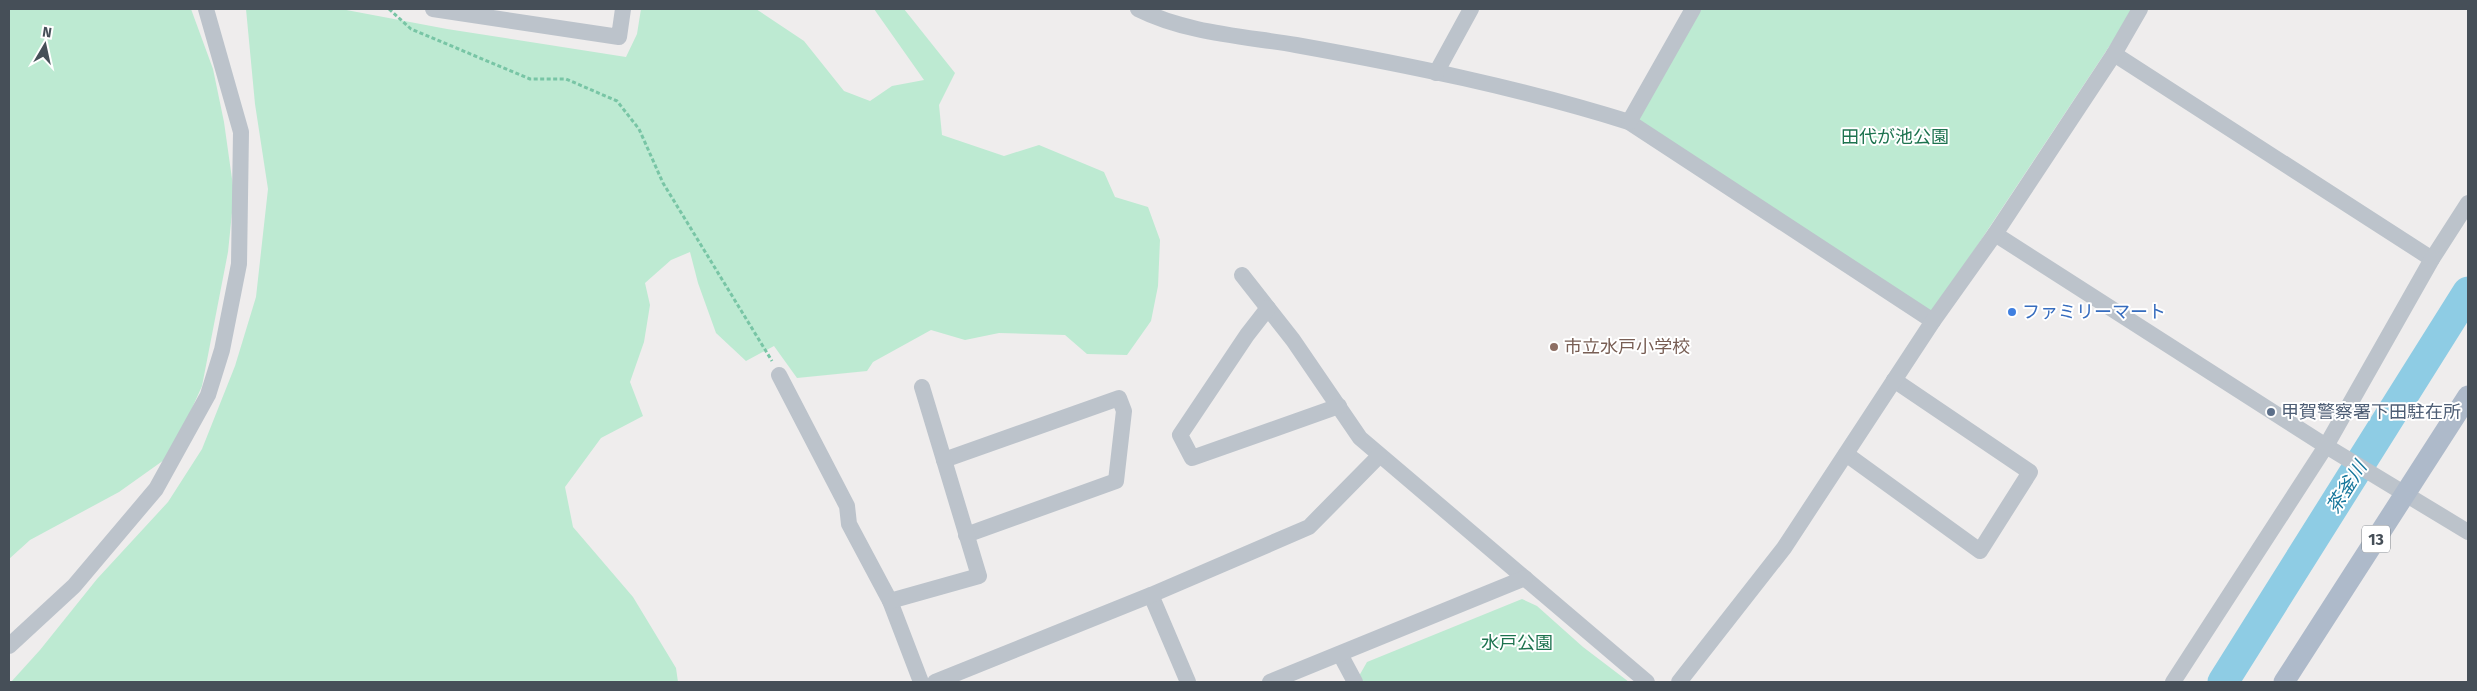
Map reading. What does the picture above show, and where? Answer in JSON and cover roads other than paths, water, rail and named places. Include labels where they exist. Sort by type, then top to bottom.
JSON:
[{"type":"main road","name":"13","points":[[2284,682],[2468,396]]},
{"type":"street","points":[[9,646],[74,586],[156,488],[208,395],[222,350],[239,264],[241,132],[206,9]]},
{"type":"street","points":[[432,9],[619,37],[623,9]]},
{"type":"street","points":[[1436,73],[1471,9]]},
{"type":"street","points":[[1629,122],[1692,9]]},
{"type":"street","points":[[1679,682],[1784,548],[1933,321],[1995,234],[2114,54],[2140,9]]},
{"type":"street","points":[[1145,10],[1185,27],[1296,45],[1436,73],[1573,105],[1629,122],[1933,321]]},
{"type":"street","points":[[2114,54],[2432,259]]},
{"type":"street","points":[[2173,682],[2333,450],[2432,259],[2468,203]]},
{"type":"street","points":[[1995,234],[2333,450],[2468,532]]},
{"type":"street","points":[[1242,275],[1340,406],[1360,438],[1647,682]]},
{"type":"street","points":[[1268,308],[1247,335],[1180,435],[1192,458],[1340,406]]},
{"type":"street","points":[[779,375],[847,506],[849,524],[890,601],[921,682]]},
{"type":"street","points":[[1846,454],[1980,551],[2030,472],[1894,380]]},
{"type":"street","points":[[890,601],[979,576],[922,387]]},
{"type":"street","points":[[944,460],[1119,398],[1124,411],[1116,482],[966,536]]},
{"type":"street","points":[[935,682],[1151,595],[1310,527],[1379,456]]},
{"type":"street","points":[[1270,682],[1525,578]]},
{"type":"street","points":[[1151,595],[1188,682]]},
{"type":"street","points":[[1340,654],[1355,682]]},
{"type":"waterway","name":"茶釜川","points":[[2223,682],[2468,292]]},
{"type":"place","name":"ファミリーマート","points":[[2012,312]]},
{"type":"place","name":"市立水戸小学校","points":[[1554,347]]},
{"type":"place","name":"甲賀警察署下田駐在所","points":[[2271,412]]},
{"type":"park label","name":"田代が池公園","points":[[1895,137]]},
{"type":"park label","name":"水戸公園","points":[[1517,643]]}]
